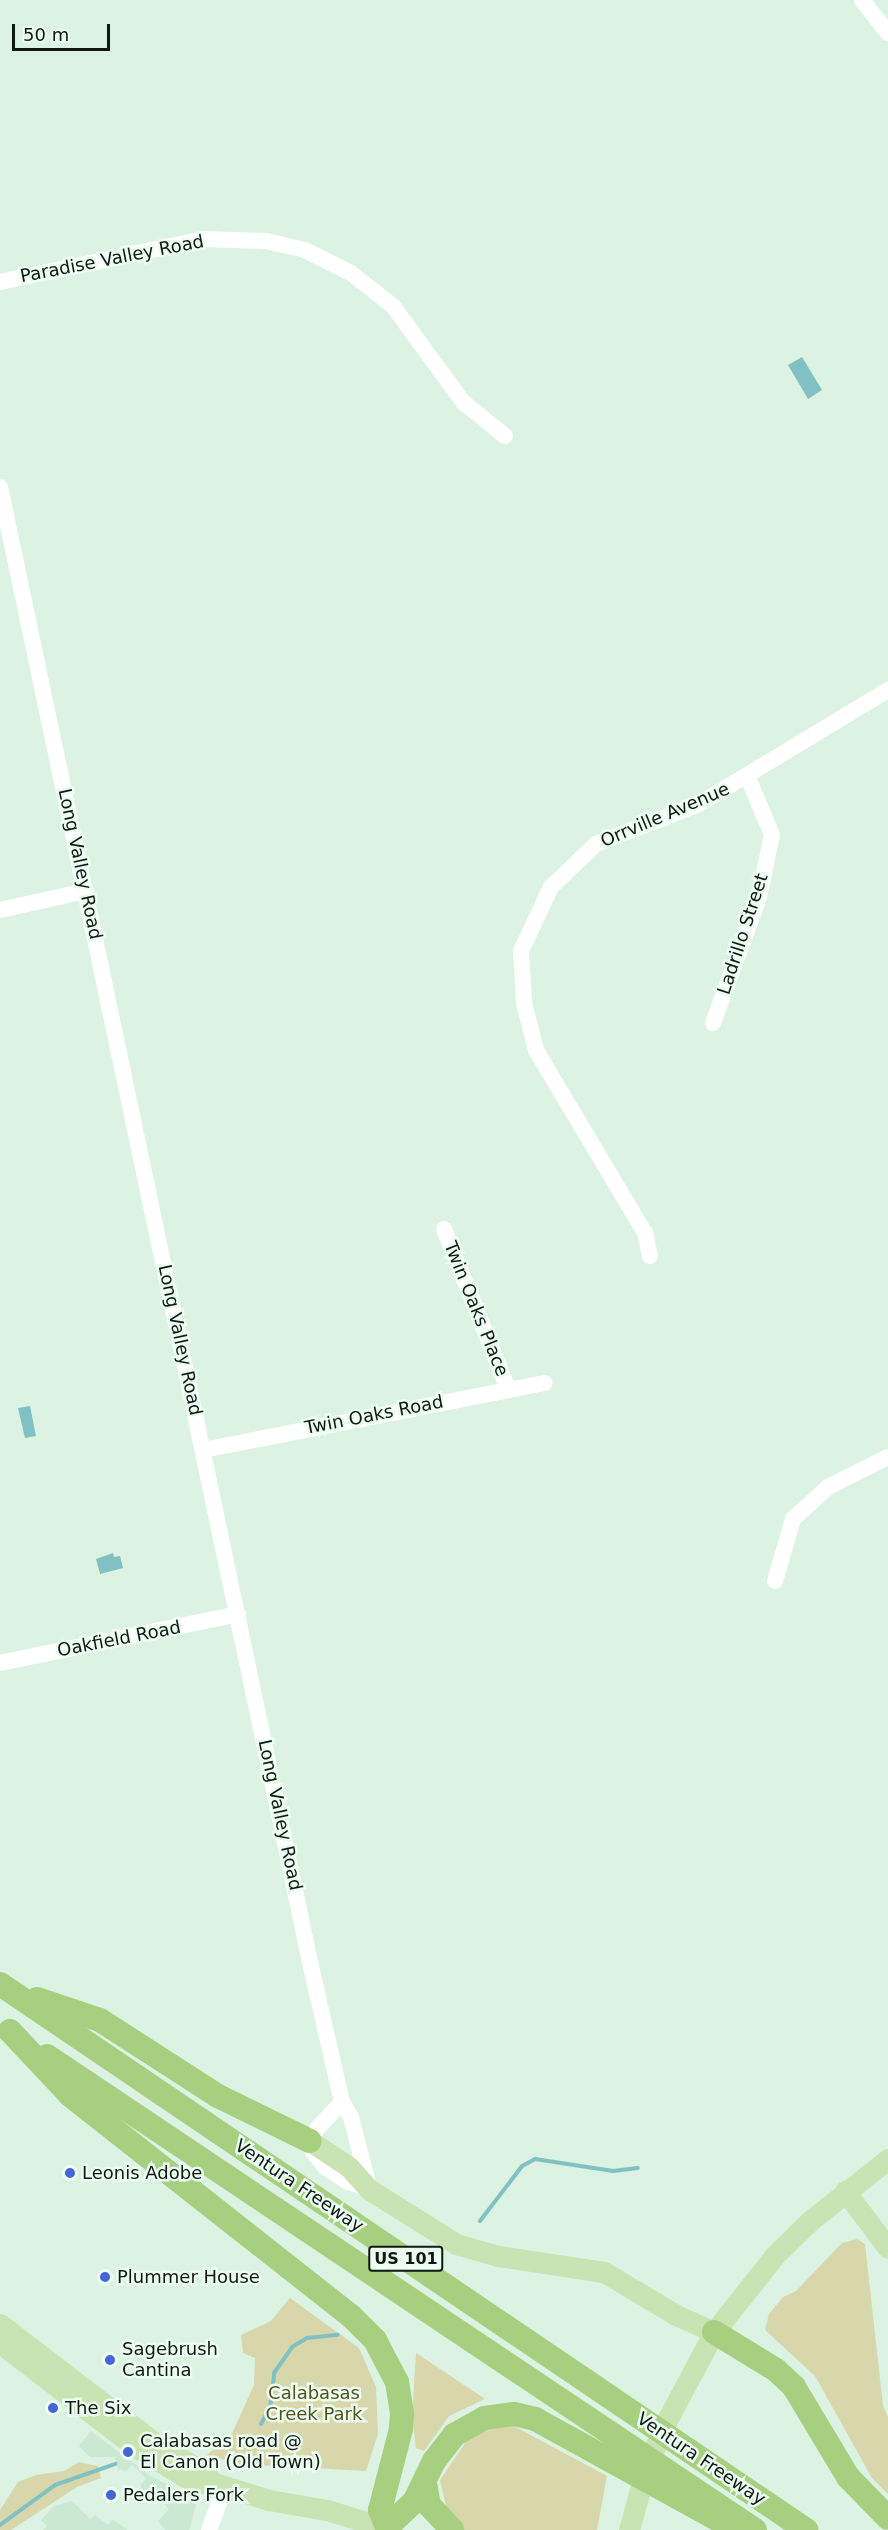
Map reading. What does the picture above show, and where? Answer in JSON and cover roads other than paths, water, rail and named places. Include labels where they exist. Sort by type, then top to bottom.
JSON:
[{"type":"highway","points":[[4,1986],[100,2020],[218,2096],[310,2141]]},
{"type":"highway","name":"Ventura Freeway","points":[[4,1986],[806,2530]]},
{"type":"highway","points":[[5,2028],[70,2095],[351,2316],[375,2340],[397,2382],[402,2413],[399,2440],[380,2510],[393,2529],[425,2483],[434,2461],[454,2435],[485,2418],[514,2414],[535,2419],[737,2530]]},
{"type":"highway","name":"Ventura Freeway","points":[[5,2028],[755,2530]]},
{"type":"highway","points":[[714,2332],[776,2370],[794,2387],[848,2477],[888,2518]]},
{"type":"highway","points":[[425,2483],[429,2505],[452,2530]]},
{"type":"main road","points":[[310,2141],[349,2167],[370,2190],[456,2244],[498,2256],[603,2272],[676,2315],[714,2332]]},
{"type":"main road","points":[[629,2530],[646,2468],[685,2384],[714,2332],[775,2255],[845,2191],[888,2159]]},
{"type":"main road","points":[[845,2191],[888,2248]]},
{"type":"main road","points":[[0,2324],[159,2446],[201,2470],[220,2485]]},
{"type":"main road","points":[[0,2343],[134,2446],[195,2483],[220,2485],[393,2529]]},
{"type":"street","points":[[862,0],[888,33]]},
{"type":"street","name":"Paradise Valley Road","points":[[0,282],[204,239],[266,241],[305,250],[351,273],[393,306],[463,402],[505,436]]},
{"type":"street","name":"Long Valley Road","points":[[0,487],[342,2102],[351,2117],[361,2166],[370,2190]]},
{"type":"street","name":"Orrville Avenue","points":[[650,1256],[645,1233],[536,1050],[524,1003],[521,951],[551,887],[596,844],[699,804],[748,778],[888,690]]},
{"type":"street","name":"Ladrillo Street","points":[[713,1023],[759,897],[772,835],[748,778]]},
{"type":"street","points":[[0,910],[86,891]]},
{"type":"street","name":"Twin Oaks Place","points":[[444,1229],[508,1389]]},
{"type":"street","name":"Twin Oaks Road","points":[[203,1450],[544,1383]]},
{"type":"street","points":[[775,1581],[793,1519],[828,1487],[888,1457]]},
{"type":"street","name":"Oakfield Road","points":[[0,1663],[238,1614]]},
{"type":"street","points":[[310,2141],[342,2102]]},
{"type":"street","points":[[209,2530],[220,2485]]},
{"type":"water","points":[[802,357],[822,390],[808,399],[788,365]]},
{"type":"water","points":[[30,1406],[36,1436],[25,1438],[18,1408]]},
{"type":"water","points":[[113,1553],[114,1557],[120,1556],[123,1568],[100,1574],[96,1559]]},
{"type":"waterway","points":[[480,2221],[522,2166],[535,2159],[613,2171],[638,2168]]},
{"type":"waterway","points":[[261,2424],[270,2408],[274,2373],[292,2347],[307,2338],[338,2335]]},
{"type":"waterway","points":[[0,2525],[55,2485],[115,2464]]},
{"type":"place","name":"Leonis Adobe","points":[[70,2173]]},
{"type":"place","name":"Plummer House","points":[[105,2277]]},
{"type":"place","name":"Sagebrush Cantina","points":[[110,2360]]},
{"type":"place","name":"The Six","points":[[53,2408]]},
{"type":"place","name":"Calabasas road @ El Canon (Old Town)","points":[[128,2452]]},
{"type":"place","name":"Pedalers Fork","points":[[111,2495]]},
{"type":"park label","name":"Calabasas Creek Park","points":[[314,2404]]}]
